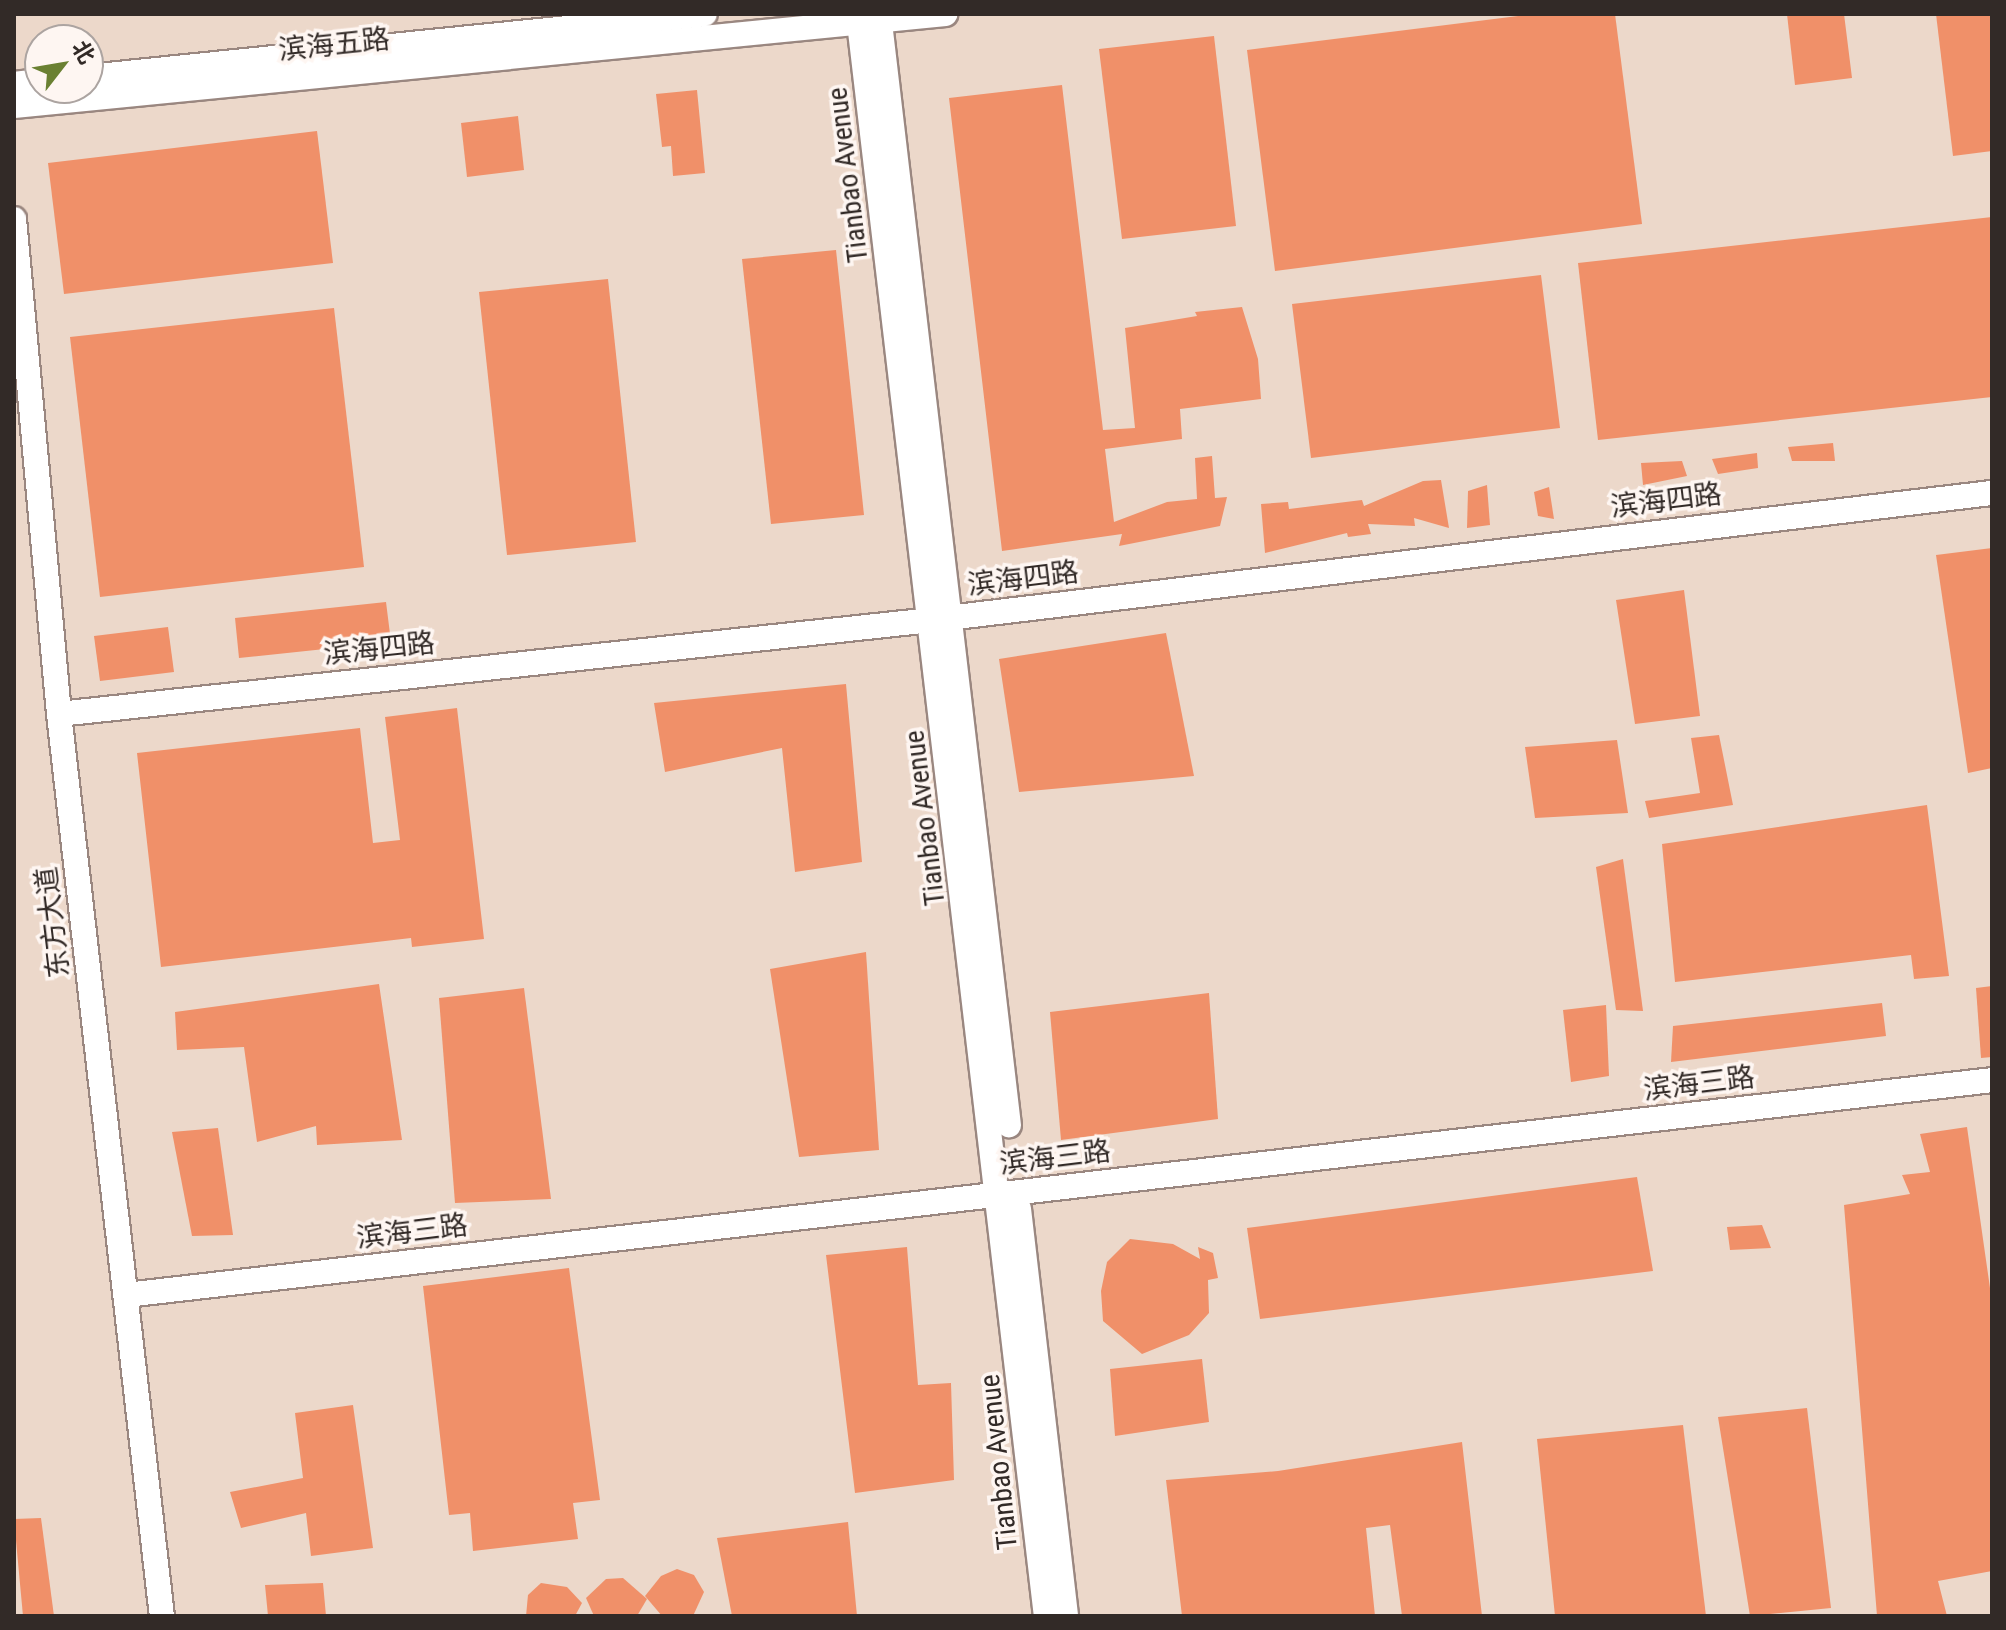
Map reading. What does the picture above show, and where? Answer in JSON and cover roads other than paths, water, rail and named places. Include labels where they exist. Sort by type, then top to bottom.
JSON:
[{"type":"street","name":"滨海五路","points":[[104,75],[705,14]]},
{"type":"street","name":"滨海五路","points":[[14,106],[869,18],[928,15]]},
{"type":"street","name":"Tianbao Avenue","points":[[869,18],[1009,1194],[1066,1616]]},
{"type":"street","name":"东方大道","points":[[14,219],[59,714],[162,1616]]},
{"type":"street","name":"滨海四路","points":[[59,714],[940,619],[1992,493]]},
{"type":"street","name":"滨海三路","points":[[126,1295],[1992,1080]]},
{"type":"street","name":"Tianbao Avenue","points":[[1009,1194],[1046,1616]]}]
